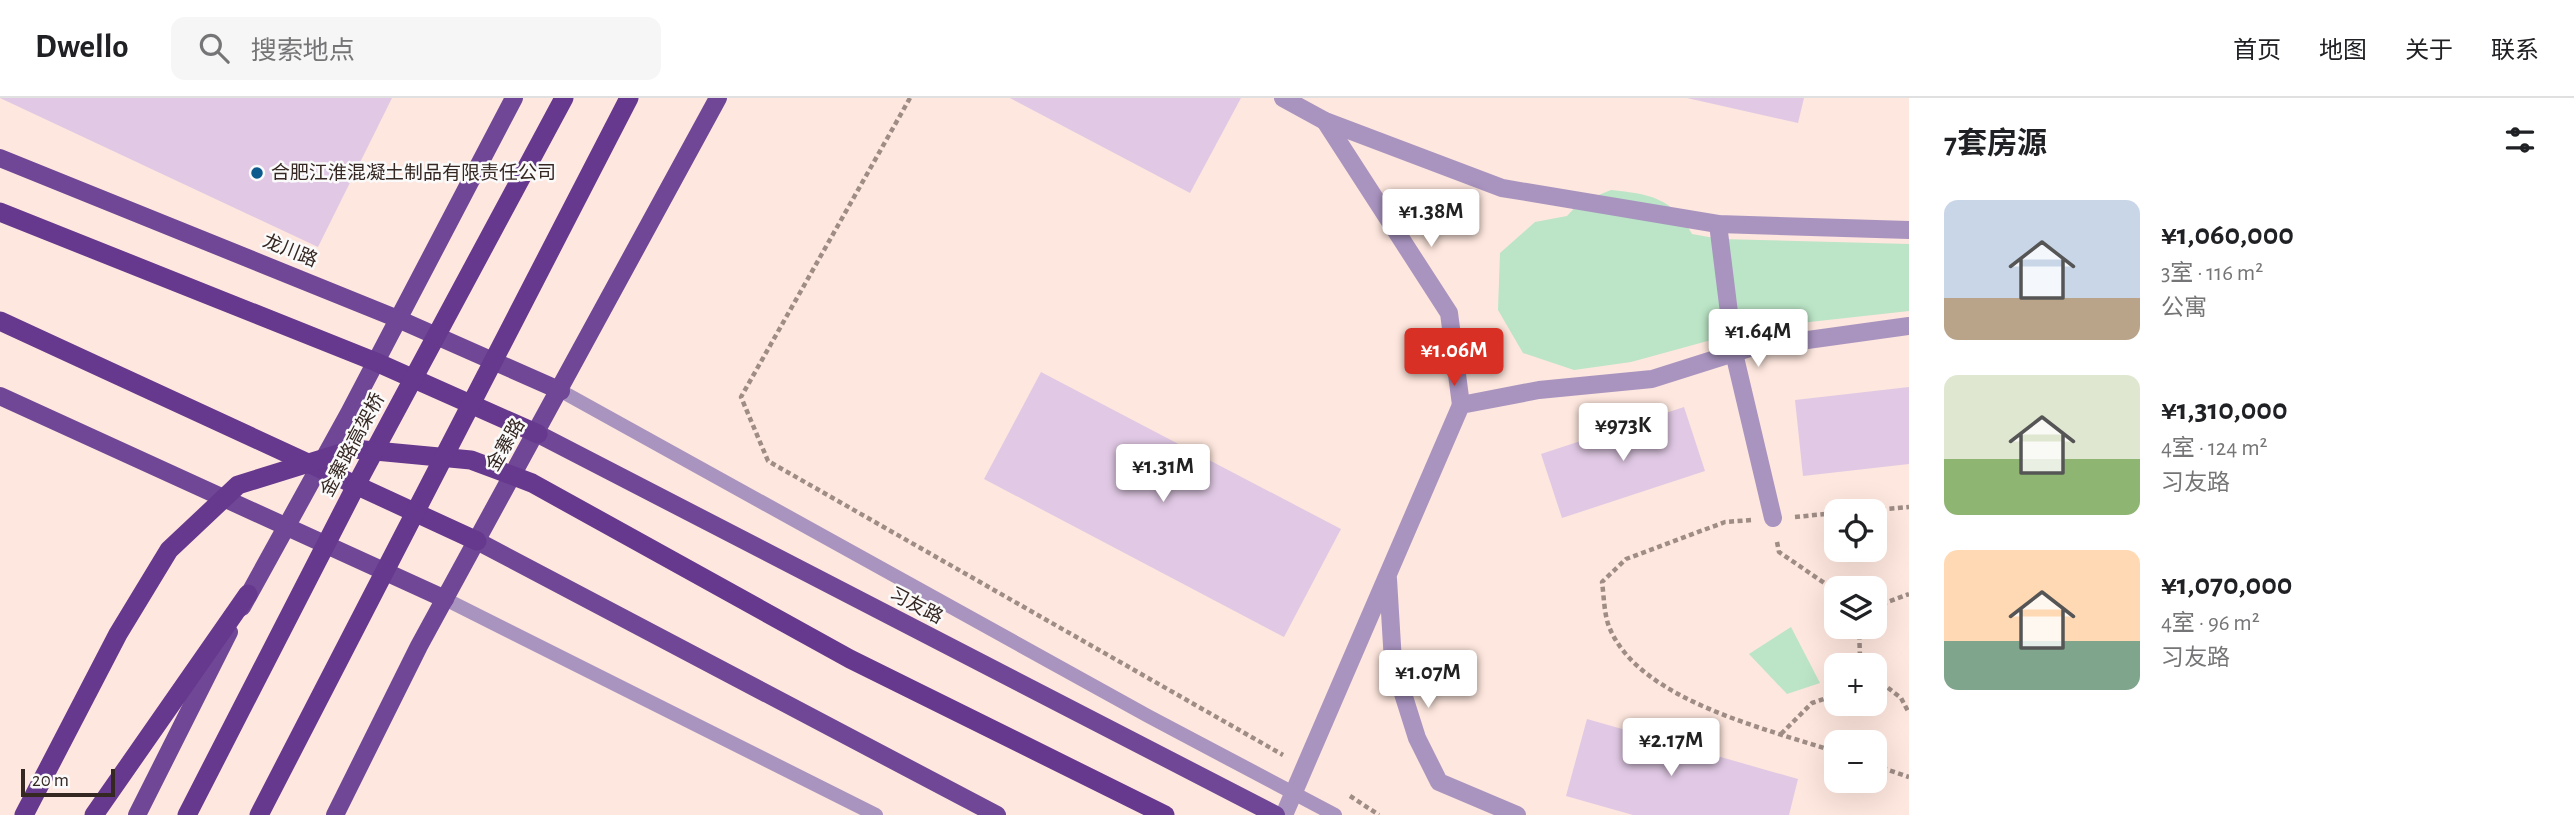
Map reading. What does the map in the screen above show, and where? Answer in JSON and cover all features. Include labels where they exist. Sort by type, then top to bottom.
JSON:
[{"type":"highway","name":"金寨路高架桥","points":[[187,815],[362,474],[564,98]]},
{"type":"highway","points":[[259,815],[629,98]]},
{"type":"highway","points":[[0,212],[376,362],[538,434]]},
{"type":"highway","points":[[0,321],[477,541]]},
{"type":"highway","points":[[24,815],[118,634],[169,550],[237,485],[354,449],[471,460],[532,483],[850,659],[1165,815]]},
{"type":"highway","points":[[94,815],[248,594]]},
{"type":"main road","points":[[137,815],[248,594],[376,362],[514,98]]},
{"type":"main road","name":"金寨路","points":[[335,815],[445,599],[538,434],[718,98]]},
{"type":"main road","name":"龙川路","points":[[0,158],[398,319],[561,391]]},
{"type":"main road","points":[[0,396],[445,599]]},
{"type":"main road","name":"习友路","points":[[538,434],[1276,815]]},
{"type":"main road","points":[[477,541],[997,815]]},
{"type":"street","points":[[1283,98],[1325,121],[1502,188],[1718,224],[1909,230]]},
{"type":"street","points":[[1284,815],[1461,405],[1449,313],[1325,121]]},
{"type":"street","points":[[1718,224],[1734,353],[1773,518]]},
{"type":"street","points":[[1461,405],[1539,390],[1652,379],[1734,353],[1909,326]]},
{"type":"street","points":[[1387,573],[1393,662],[1417,738],[1439,782],[1517,815]]},
{"type":"lane","points":[[561,391],[1335,815]]},
{"type":"lane","points":[[445,599],[876,815]]},
{"type":"path","points":[[910,98],[741,397],[768,461],[1304,766]]},
{"type":"path","points":[[1887,509],[1909,507]]},
{"type":"path","points":[[1824,514],[1725,522],[1626,559],[1602,582],[1610,629],[1632,660],[1678,695],[1737,720],[1824,748]]},
{"type":"path","points":[[1773,518],[1779,552],[1824,583]]},
{"type":"path","points":[[1887,602],[1909,594]]},
{"type":"path","points":[[1887,687],[1901,698],[1909,713]]},
{"type":"path","points":[[1781,734],[1811,703],[1824,699]]},
{"type":"path","points":[[1887,769],[1909,777]]},
{"type":"green space","points":[[1611,190],[1637,193],[1668,205],[1692,234],[1720,239],[1909,244],[1909,311],[1755,328],[1631,362],[1574,370],[1523,353],[1498,310],[1500,253],[1535,222],[1567,216],[1579,203]]},
{"type":"green space","points":[[1791,627],[1820,683],[1787,694],[1749,654]]},
{"type":"building","name":"合肥江淮混凝土制品有限责任公司","points":[[0,98],[392,98],[318,247]]},
{"type":"building","points":[[1010,98],[1241,98],[1190,193]]},
{"type":"building","points":[[1687,98],[1804,98],[1798,123]]},
{"type":"building","points":[[1041,372],[1341,529],[1284,637],[984,479]]},
{"type":"building","points":[[1909,387],[1909,464],[1803,476],[1795,400]]},
{"type":"building","points":[[1684,407],[1705,471],[1562,518],[1541,454]]},
{"type":"building","points":[[1587,719],[1798,779],[1789,815],[1633,815],[1566,796]]},
{"type":"place","name":"合肥江淮混凝土制品有限责任公司","points":[[257,173]]}]
